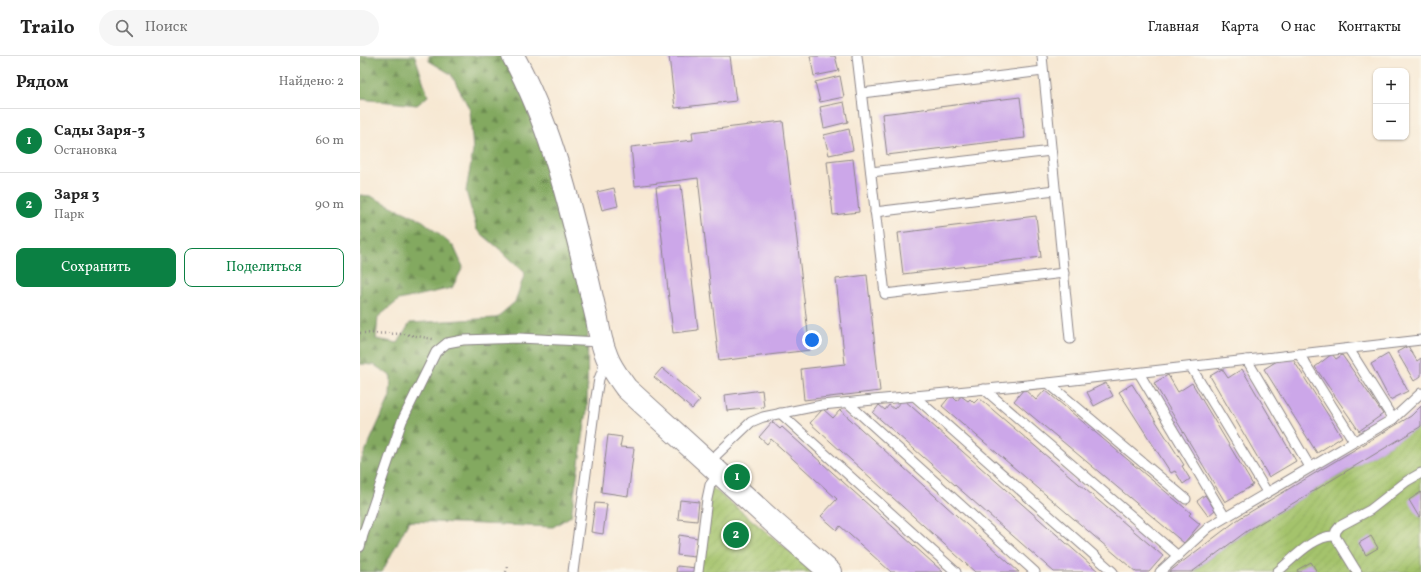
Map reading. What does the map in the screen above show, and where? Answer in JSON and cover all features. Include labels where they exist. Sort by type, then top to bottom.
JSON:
[{"type":"street","points":[[513,56],[526,79],[543,119],[559,168],[583,260],[604,350],[615,373],[626,388],[772,522],[830,572]]},
{"type":"lane","points":[[858,56],[885,294],[1064,273]]},
{"type":"lane","points":[[1042,56],[1070,339]]},
{"type":"lane","points":[[862,94],[1043,71]]},
{"type":"lane","points":[[871,172],[1051,151]]},
{"type":"lane","points":[[876,212],[1055,190]]},
{"type":"lane","points":[[360,547],[402,421],[436,352],[447,343],[463,340],[519,338],[604,350],[596,397],[573,572]]},
{"type":"lane","points":[[698,572],[707,499],[713,468],[751,422],[763,417],[822,406],[1139,373],[1421,340]]},
{"type":"lane","points":[[1349,349],[1393,419]]},
{"type":"lane","points":[[1299,354],[1354,441]]},
{"type":"lane","points":[[1247,360],[1310,467]]},
{"type":"lane","points":[[1191,367],[1267,492]]},
{"type":"lane","points":[[1139,373],[1225,517]]},
{"type":"lane","points":[[1048,383],[1186,499]]},
{"type":"lane","points":[[984,389],[1178,556]]},
{"type":"lane","points":[[1160,572],[1209,527],[1393,419],[1421,393]]},
{"type":"lane","points":[[914,396],[1113,572]]},
{"type":"lane","points":[[848,403],[1035,572]]},
{"type":"lane","points":[[780,413],[956,572]]},
{"type":"lane","points":[[1357,572],[1335,536],[1336,531],[1340,526],[1370,510],[1407,481],[1421,473]]},
{"type":"lane","points":[[1277,572],[1321,538],[1330,535],[1335,536]]},
{"type":"path","points":[[360,333],[405,334],[430,338],[447,343]]},
{"type":"path","points":[[506,572],[507,566]]},
{"type":"green space","points":[[360,56],[415,56],[428,96],[417,105],[360,99]]},
{"type":"green space","points":[[429,56],[503,56],[518,80],[573,245],[588,323],[587,411],[571,516],[553,527],[409,521],[382,572],[360,572],[360,463],[390,397],[391,376],[374,365],[360,364],[360,195],[370,196],[423,221],[454,247],[463,267],[452,288],[399,300],[378,317],[376,339],[398,343],[410,323],[496,318],[515,302],[525,273],[477,230],[466,191],[473,151],[470,110],[451,74],[429,61]]},
{"type":"green space","points":[[1421,426],[1421,572],[1192,572],[1247,531]]},
{"type":"green space","points":[[709,485],[815,572],[697,572]]},
{"type":"building","points":[[669,56],[730,56],[736,101],[675,108]]},
{"type":"building","points":[[810,56],[835,56],[839,71],[814,76]]},
{"type":"building","points":[[840,76],[844,97],[820,102],[815,82]]},
{"type":"building","points":[[1020,97],[1025,138],[887,155],[882,114]]},
{"type":"building","points":[[844,102],[848,122],[824,128],[820,107]]},
{"type":"building","points":[[783,121],[810,350],[719,361],[698,178],[635,186],[631,147],[693,140],[692,132]]},
{"type":"building","points":[[849,129],[853,150],[829,155],[824,135]]},
{"type":"building","points":[[853,159],[859,212],[833,215],[827,162]]},
{"type":"building","points":[[681,185],[698,330],[673,333],[656,187]]},
{"type":"building","points":[[614,188],[618,206],[602,210],[597,192]]},
{"type":"building","points":[[1036,216],[1041,257],[903,274],[898,233]]},
{"type":"building","points":[[867,275],[880,391],[804,400],[801,369],[845,364],[836,279]]},
{"type":"building","points":[[1408,346],[1417,361],[1421,358],[1421,376],[1414,381],[1397,352]]},
{"type":"building","points":[[1332,354],[1336,359],[1342,355],[1383,414],[1359,431],[1315,367]]},
{"type":"building","points":[[1388,354],[1408,391],[1390,400],[1371,364]]},
{"type":"building","points":[[1292,358],[1342,437],[1317,453],[1264,369],[1277,361]]},
{"type":"building","points":[[662,368],[700,400],[692,409],[654,377]]},
{"type":"building","points":[[1222,369],[1228,378],[1242,369],[1296,461],[1269,477],[1210,376]]},
{"type":"building","points":[[1168,375],[1178,392],[1192,383],[1253,485],[1225,502],[1154,383]]},
{"type":"building","points":[[1106,383],[1113,396],[1094,406],[1087,392]]},
{"type":"building","points":[[1132,384],[1184,465],[1182,466],[1190,479],[1183,484],[1175,471],[1171,473],[1119,392]]},
{"type":"building","points":[[1024,389],[1036,400],[1045,390],[1191,513],[1189,515],[1200,524],[1184,543],[1014,401]]},
{"type":"building","points":[[762,390],[764,407],[727,411],[725,395]]},
{"type":"building","points":[[951,395],[957,401],[961,396],[968,401],[970,399],[974,403],[979,398],[1163,556],[1149,572],[1136,572],[942,406]]},
{"type":"building","points":[[903,399],[1099,572],[1054,572],[873,413],[879,405],[885,410],[889,405],[894,409]]},
{"type":"building","points":[[1421,406],[1420,427],[1247,531],[1192,572],[1169,572],[1240,518],[1411,416]]},
{"type":"building","points":[[823,409],[833,418],[840,410],[1019,572],[975,572],[810,423]]},
{"type":"building","points":[[772,422],[780,429],[782,427],[943,572],[891,572],[840,526],[837,530],[821,516],[837,499],[771,439],[767,444],[759,437]]},
{"type":"building","points":[[608,435],[622,437],[620,447],[634,448],[628,496],[601,492]]},
{"type":"building","points":[[1421,492],[1421,516],[1419,517],[1409,500]]},
{"type":"building","points":[[1205,495],[1215,510],[1208,516],[1197,501]]},
{"type":"building","points":[[680,500],[699,502],[697,521],[678,519]]},
{"type":"building","points":[[595,503],[607,504],[603,534],[591,532]]},
{"type":"building","points":[[679,535],[698,538],[695,557],[677,555]]},
{"type":"building","points":[[1371,536],[1378,548],[1366,555],[1359,543]]},
{"type":"building","points":[[1311,562],[1317,572],[1298,572],[1297,570]]},
{"type":"building","points":[[677,566],[696,568],[695,572],[676,572]]},
{"type":"place","name":"Сады Заря-3","points":[[737,477]]},
{"type":"place","name":"Заря 3","points":[[736,535]]}]
